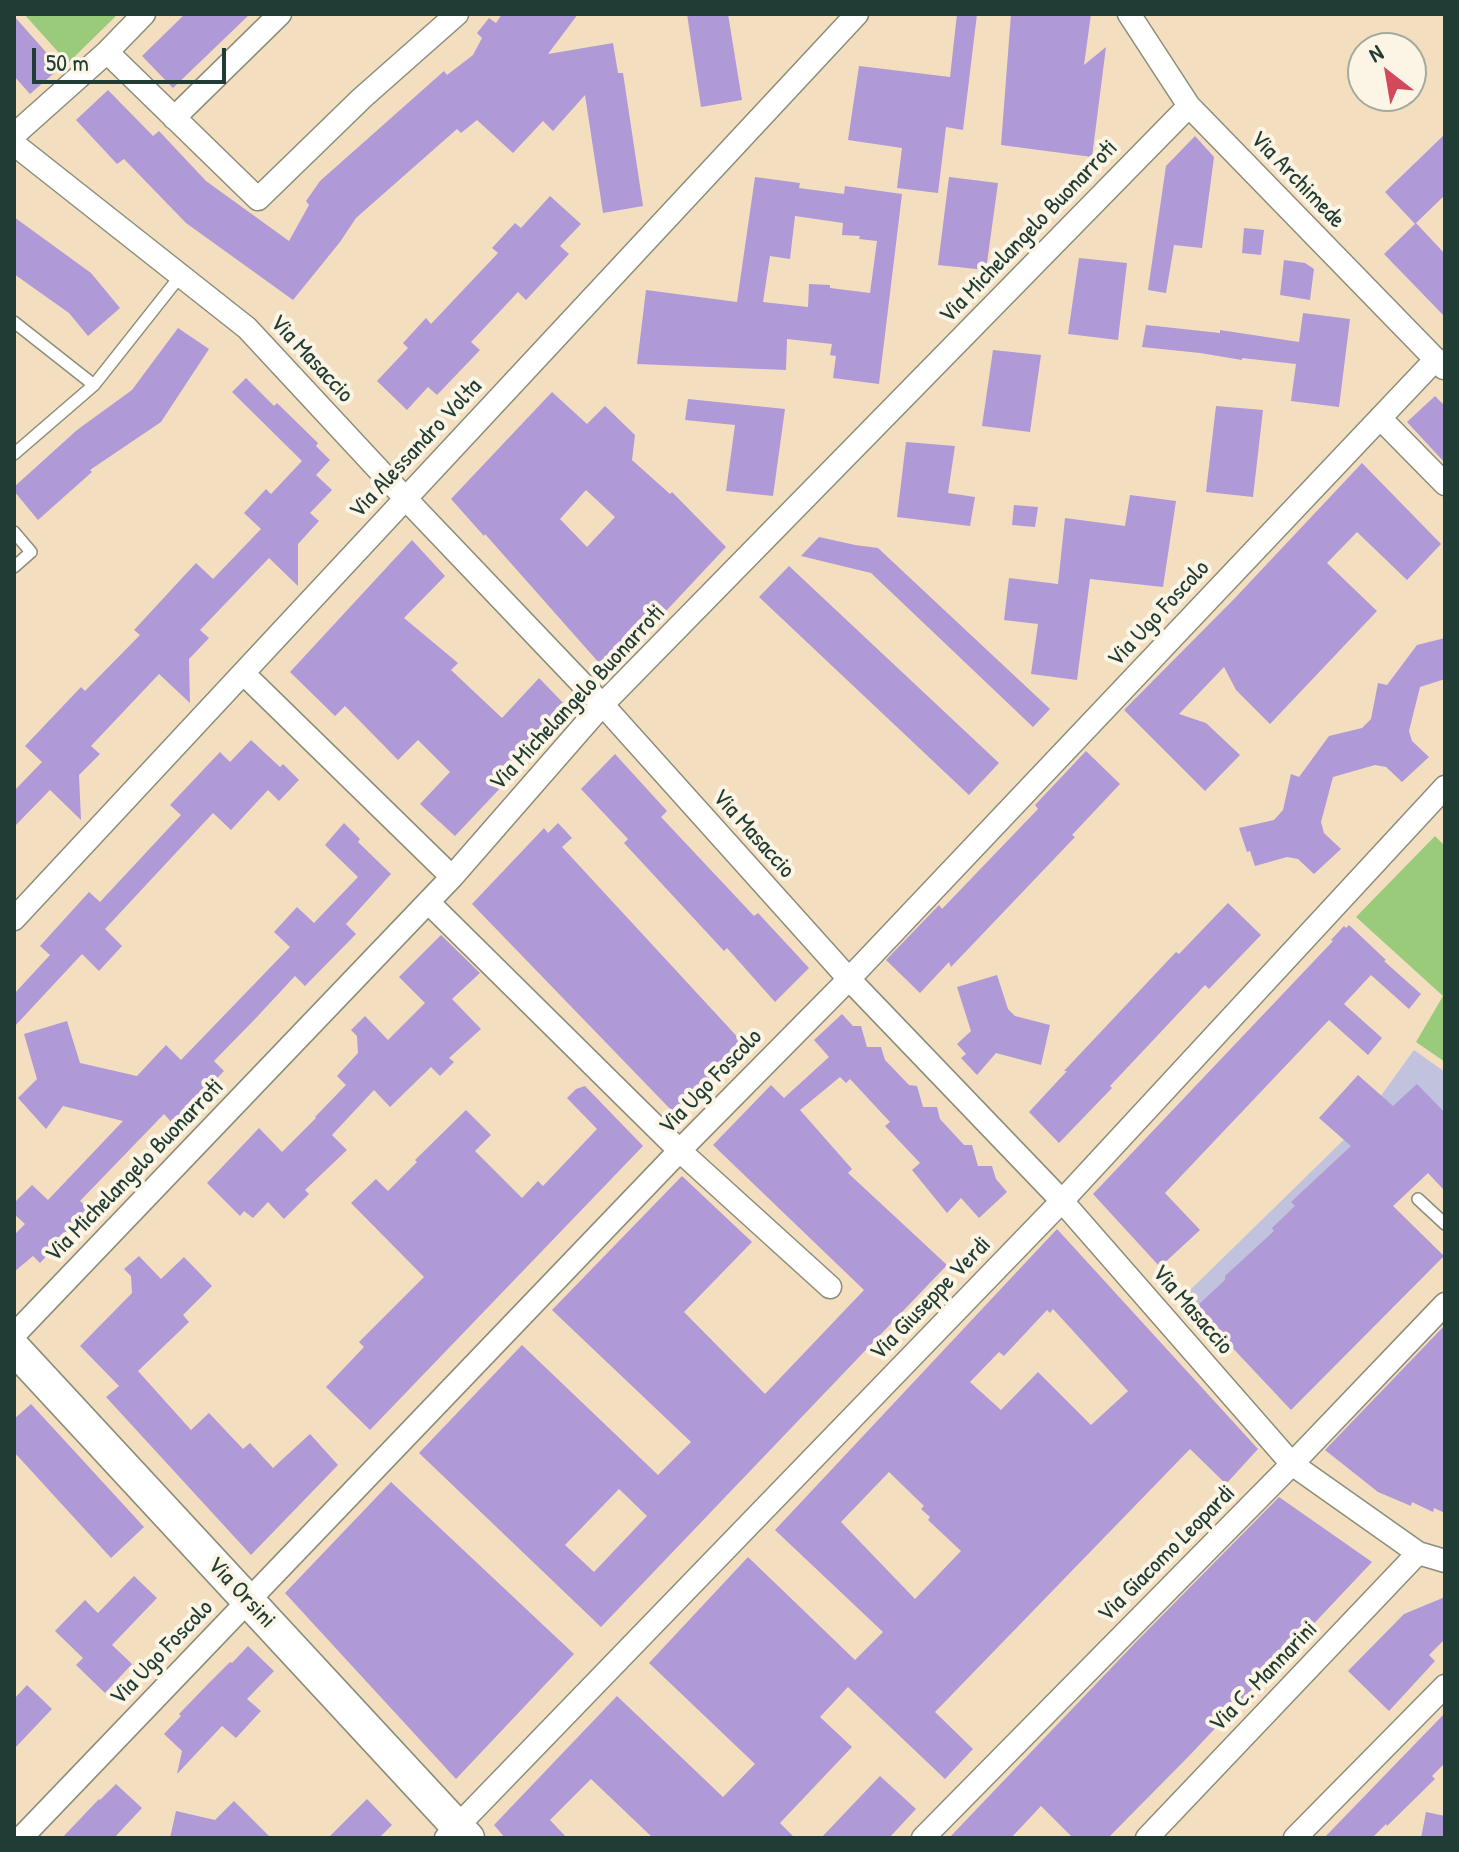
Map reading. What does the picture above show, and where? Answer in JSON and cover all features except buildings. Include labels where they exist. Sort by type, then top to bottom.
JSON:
[{"type":"main road","name":"Via Orsini","points":[[14,1348],[248,1601],[457,1834]]},
{"type":"street","points":[[14,135],[107,52],[144,14]]},
{"type":"street","points":[[174,118],[280,14]]},
{"type":"street","points":[[107,52],[258,199],[362,98],[457,14]]},
{"type":"street","name":"Via Alessandro Volta","points":[[14,919],[857,14]]},
{"type":"street","name":"Via Archimede","points":[[1129,14],[1189,106],[1440,364]]},
{"type":"street","name":"Via Michelangelo Buonarroti","points":[[14,1335],[452,877],[602,705],[1189,106]]},
{"type":"street","name":"Via Masaccio","points":[[14,144],[247,328],[602,705],[849,979],[1062,1201],[1292,1464],[1418,1553],[1445,1561]]},
{"type":"street","name":"Via Ugo Foscolo","points":[[21,1838],[849,979],[1380,418],[1440,364]]},
{"type":"street","points":[[1380,418],[1445,484]]},
{"type":"street","points":[[243,673],[452,877]]},
{"type":"street","name":"Via Giuseppe Verdi","points":[[457,1834],[1062,1201],[1445,787]]},
{"type":"street","points":[[428,902],[680,1151],[830,1287]]},
{"type":"street","name":"Via Giacomo Leopardi","points":[[923,1838],[1292,1464],[1445,1304]]},
{"type":"street","name":"Via C. Mannarini","points":[[1147,1838],[1418,1553]]},
{"type":"street","points":[[1295,1838],[1445,1686]]},
{"type":"lane","points":[[14,454],[94,385],[181,275]]},
{"type":"lane","points":[[14,322],[94,385]]},
{"type":"lane","points":[[14,532],[31,552],[14,567]]},
{"type":"lane","points":[[1418,1199],[1445,1224]]},
{"type":"shaded area","points":[[1414,1050],[1445,1072],[1445,1191],[1428,1173],[1363,1234],[1195,1308],[1184,1296],[1362,1122]]},
{"type":"green space","points":[[24,14],[118,14],[68,63]]},
{"type":"green space","points":[[1435,836],[1445,846],[1445,1062],[1416,1042],[1443,996],[1356,917]]}]
